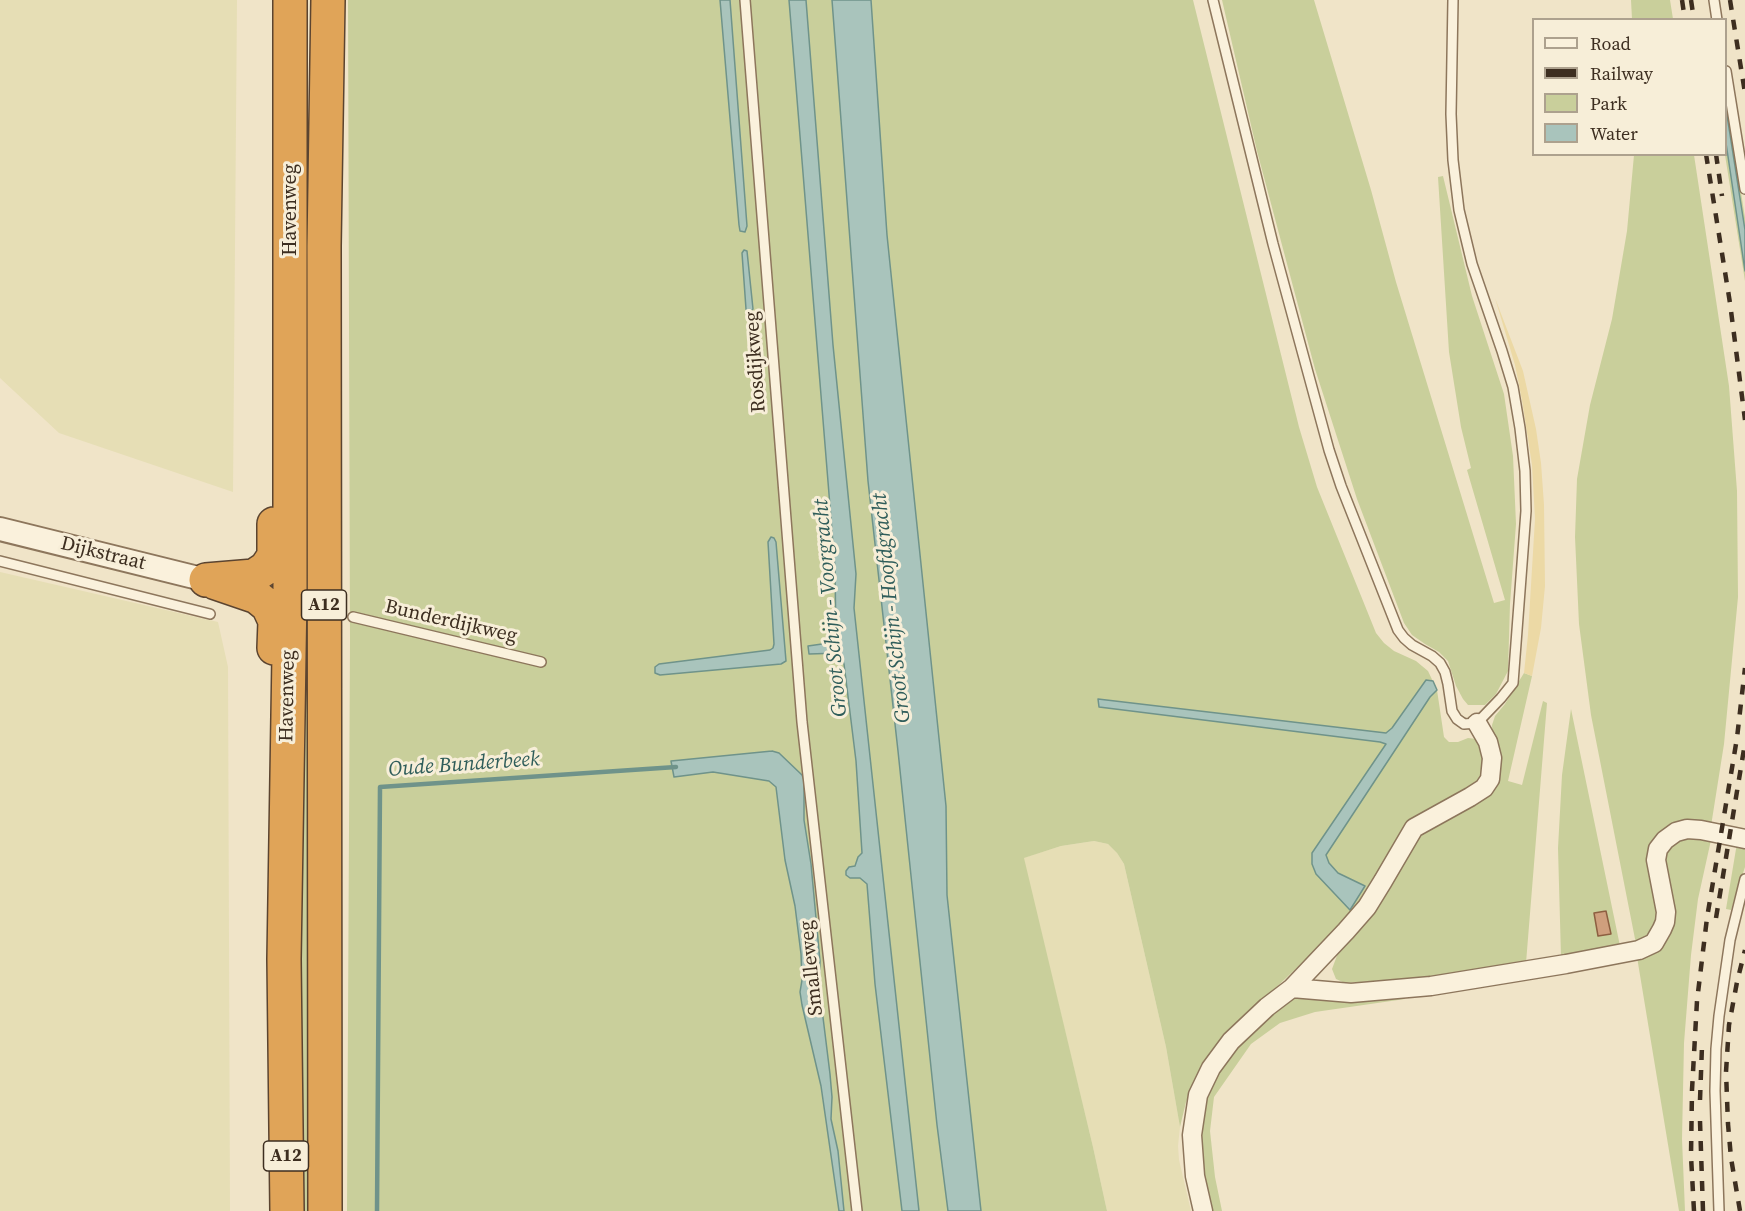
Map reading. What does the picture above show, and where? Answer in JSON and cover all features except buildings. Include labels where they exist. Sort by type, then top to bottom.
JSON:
[{"type":"highway","name":"Havenweg","points":[[286,1211],[284,959],[290,582],[290,0]]},
{"type":"highway","name":"Havenweg","points":[[325,1211],[324,246],[327,0]]},
{"type":"highway","points":[[206,580],[254,576],[266,568],[274,556],[277,271],[291,131]]},
{"type":"highway","points":[[206,580],[257,597],[268,606],[274,621],[274,817],[284,959]]},
{"type":"street","name":"Dijkstraat","points":[[0,529],[206,580]]},
{"type":"street","points":[[1203,1211],[1193,1158],[1193,1117],[1198,1095],[1211,1068],[1226,1047],[1267,1007],[1292,988],[1346,931],[1367,906],[1414,828],[1484,788],[1490,778],[1492,758],[1488,742],[1477,723]]},
{"type":"street","points":[[1292,988],[1351,993],[1431,986],[1639,950],[1654,943],[1665,922],[1666,912],[1656,860],[1658,849],[1665,840],[1676,832],[1687,829],[1745,839]]},
{"type":"lane","name":"Rosdijkweg","points":[[745,0],[802,722]]},
{"type":"lane","points":[[1213,0],[1273,244],[1329,450],[1341,486],[1398,630],[1412,645],[1440,663],[1445,672],[1452,711],[1464,724],[1477,723],[1513,683],[1526,511],[1525,471],[1513,387],[1472,264],[1460,210],[1453,160],[1451,114],[1453,0]]},
{"type":"lane","points":[[1714,0],[1717,18]]},
{"type":"lane","points":[[1727,83],[1745,189]]},
{"type":"lane","points":[[0,561],[210,614]]},
{"type":"lane","name":"Bunderdijkweg","points":[[353,617],[541,662]]},
{"type":"lane","name":"Smalleweg","points":[[802,722],[857,1211]]},
{"type":"lane","points":[[1719,1211],[1716,1049],[1730,940],[1745,879]]},
{"type":"shaded area","points":[[0,0],[237,0],[233,492],[59,433],[0,378]]},
{"type":"shaded area","points":[[0,572],[218,622],[228,667],[230,1211],[0,1211]]},
{"type":"shaded area","points":[[1094,841],[1108,844],[1124,864],[1166,1047],[1180,1127],[1179,1160],[1191,1211],[1107,1211],[1023,858],[1061,846]]},
{"type":"green space","points":[[348,0],[1193,0],[1299,427],[1317,487],[1376,633],[1394,651],[1416,661],[1428,671],[1437,690],[1444,737],[1449,742],[1458,742],[1468,738],[1493,741],[1492,725],[1495,716],[1524,673],[1532,676],[1508,781],[1522,785],[1543,701],[1547,703],[1526,963],[1421,978],[1345,983],[1336,979],[1332,969],[1338,953],[1325,941],[1245,1017],[1197,1077],[1186,1102],[1180,1127],[1166,1047],[1124,864],[1108,844],[1094,841],[1061,846],[1024,858],[1107,1211],[347,1211],[350,640]]},
{"type":"green space","points":[[1222,0],[1314,0],[1396,282],[1494,603],[1505,600],[1467,470],[1471,468],[1461,427],[1449,352],[1438,177],[1443,176],[1472,296],[1504,394],[1513,456],[1516,524],[1508,671],[1496,694],[1485,705],[1468,705],[1456,686],[1448,661],[1439,652],[1412,635],[1404,623],[1357,499],[1315,369],[1257,151]]},
{"type":"green space","points":[[1631,0],[1670,0],[1673,18],[1632,18]]},
{"type":"green space","points":[[1727,102],[1745,218],[1745,281],[1725,156],[1727,156]]},
{"type":"green space","points":[[1634,156],[1694,156],[1729,386],[1737,491],[1738,597],[1724,744],[1711,826],[1667,829],[1657,906],[1658,918],[1653,929],[1636,944],[1591,715],[1579,624],[1575,537],[1577,479],[1590,405],[1612,319],[1627,231]]},
{"type":"green space","points":[[301,624],[312,629],[313,1211],[300,1211]]},
{"type":"green space","points":[[1571,709],[1620,946],[1561,957],[1558,848],[1562,775]]},
{"type":"green space","points":[[1687,837],[1711,840],[1698,899],[1691,955],[1684,1043],[1682,1139],[1685,1211],[1679,1211],[1637,957],[1656,948],[1663,862],[1669,844]]},
{"type":"green space","points":[[1737,843],[1745,845],[1745,867],[1731,910],[1726,909]]},
{"type":"green space","points":[[1403,993],[1405,999],[1315,1012],[1280,1023],[1251,1044],[1214,1097],[1210,1131],[1215,1177],[1222,1211],[1210,1211],[1200,1153],[1201,1126],[1206,1101],[1227,1057],[1287,996]]},
{"type":"sand","points":[[1495,298],[1523,371],[1541,463],[1545,586],[1541,628],[1532,676],[1524,673],[1535,519],[1532,465],[1515,365]]},
{"type":"water","points":[[720,0],[730,0],[747,226],[745,232],[740,231],[739,225]]},
{"type":"water","points":[[789,0],[806,0],[833,345],[856,574],[854,608],[919,1211],[902,1211],[875,984],[867,884],[860,878],[850,878],[846,875],[846,871],[849,867],[855,866],[862,853],[856,761],[844,664],[840,653],[809,654],[808,646],[836,642],[835,568]]},
{"type":"water","name":"Groot Schijn - Hoofdgracht","points":[[832,0],[871,0],[887,235],[946,806],[947,895],[981,1211],[948,1211],[937,1125],[868,481]]},
{"type":"water","points":[[1727,115],[1745,230],[1745,271],[1727,150]]},
{"type":"water","points":[[744,250],[747,251],[753,309],[750,312],[746,309],[742,253]]},
{"type":"water","points":[[771,537],[776,542],[786,661],[781,664],[660,675],[655,673],[655,667],[659,664],[773,648],[768,542]]},
{"type":"water","points":[[1426,680],[1433,681],[1437,690],[1430,697],[1326,855],[1329,863],[1338,873],[1365,886],[1350,910],[1316,874],[1312,864],[1312,853],[1386,744],[1099,707],[1098,699],[1386,733]]},
{"type":"water","points":[[772,751],[779,753],[802,775],[804,780],[804,820],[811,864],[820,961],[819,985],[830,1074],[831,1119],[838,1151],[844,1211],[839,1211],[821,1086],[802,1005],[801,954],[795,906],[785,860],[776,787],[769,781],[713,772],[674,777],[671,761]]},
{"type":"waterway","name":"Oude Bunderbeek","points":[[377,1211],[380,787],[676,767]]},
{"type":"railway","points":[[1682,0],[1685,18]]},
{"type":"railway","points":[[1691,0],[1694,18]]},
{"type":"railway","points":[[1730,0],[1745,93]]},
{"type":"railway","points":[[1706,156],[1730,303],[1745,420]]},
{"type":"railway","points":[[1716,156],[1722,196]]},
{"type":"railway","points":[[1694,1211],[1691,1156],[1697,1001],[1707,918],[1737,738],[1745,668]]},
{"type":"railway","points":[[1716,918],[1745,743]]},
{"type":"railway","points":[[1740,1211],[1731,1158],[1726,1072],[1729,1025],[1745,950]]},
{"type":"railway","points":[[1700,1100],[1702,1046]]},
{"type":"railway","points":[[1700,1121],[1703,1211]]},
{"type":"water label","name":"Groot Schijn - Voorgracht","points":[[831,608]]}]
